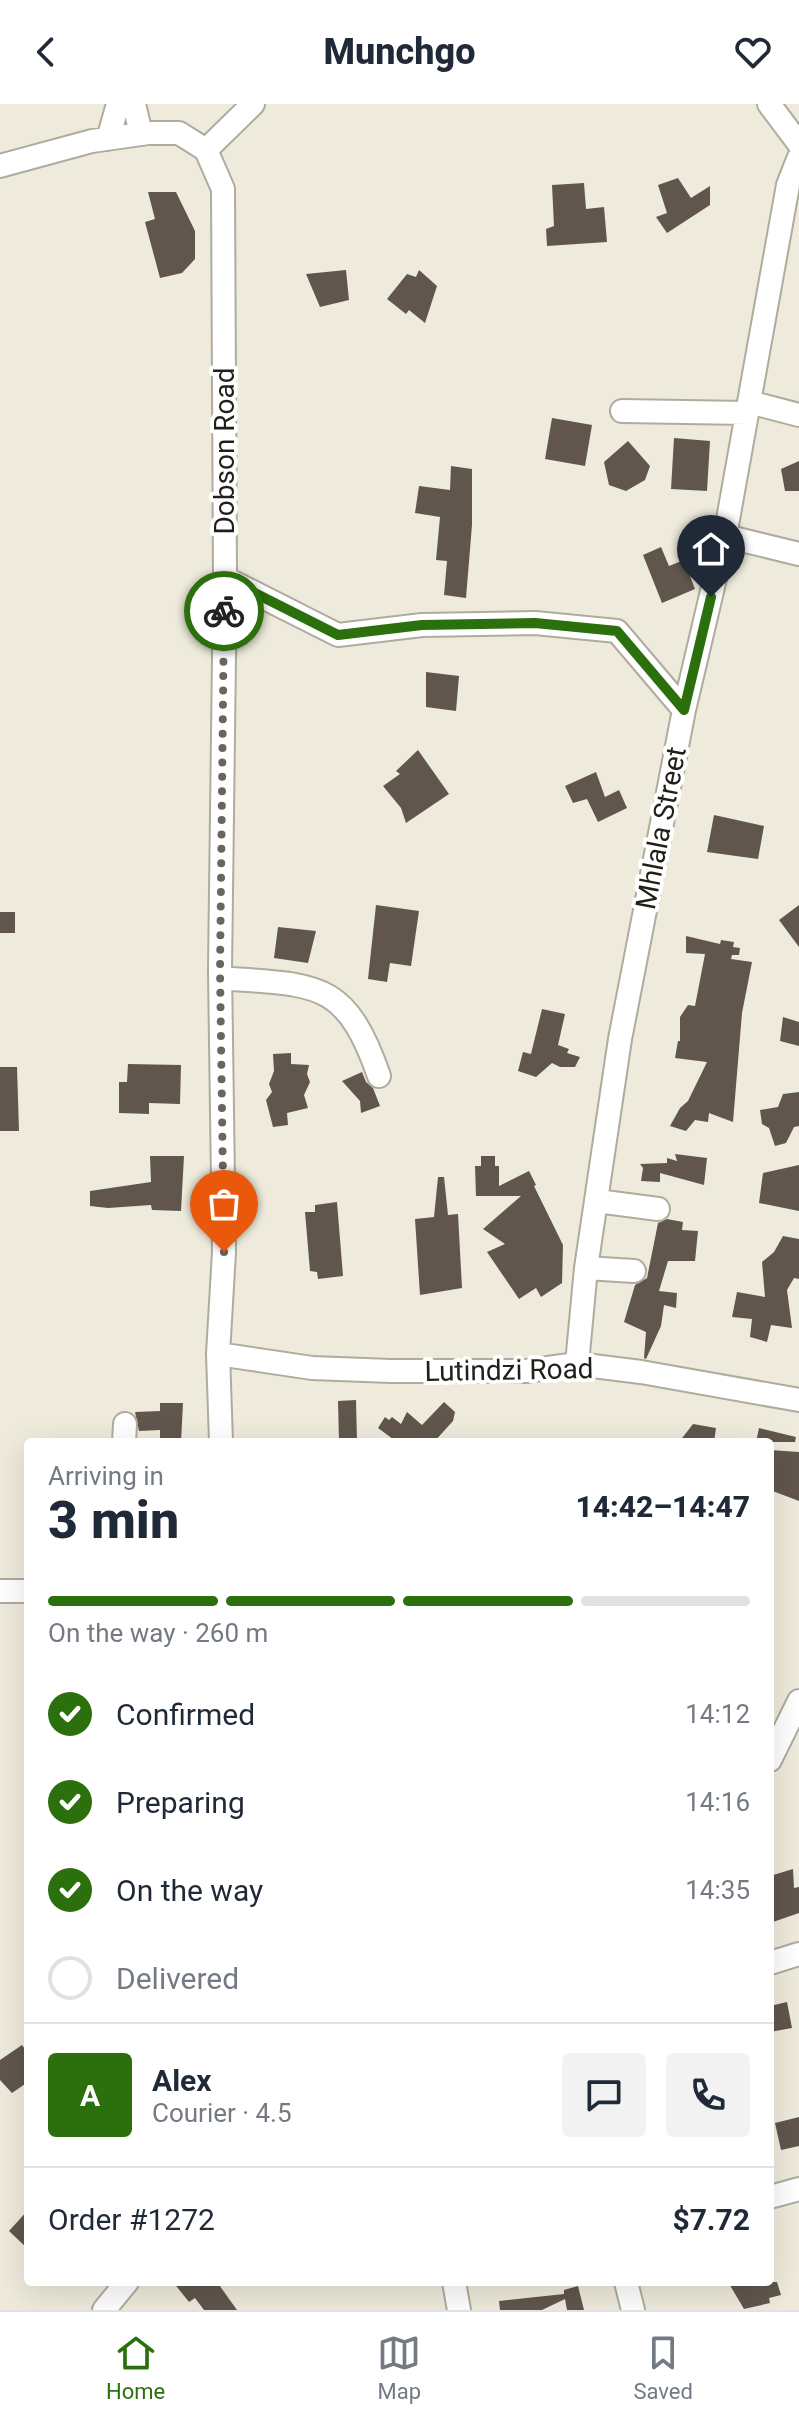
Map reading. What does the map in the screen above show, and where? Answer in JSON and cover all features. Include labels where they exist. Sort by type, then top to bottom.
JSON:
[{"type":"street","points":[[108,139],[118,104]]},
{"type":"street","points":[[134,104],[141,134]]},
{"type":"street","points":[[0,166],[108,139],[141,134],[179,133],[206,150],[253,104]]},
{"type":"street","points":[[769,104],[799,144]]},
{"type":"street","name":"Dobson Road","points":[[206,150],[223,189],[225,578],[220,978],[224,1252],[218,1354],[221,1438]]},
{"type":"street","name":"Mhlala Street","points":[[577,1364],[586,1268],[620,1039],[684,710],[725,536],[788,185],[799,157]]},
{"type":"street","points":[[622,411],[748,408],[799,415]]},
{"type":"street","points":[[725,536],[799,554]]},
{"type":"street","points":[[225,578],[338,635],[422,625],[535,623],[617,631],[684,710]]},
{"type":"street","points":[[220,978],[291,984],[324,991],[338,1002],[366,1038],[379,1076]]},
{"type":"street","points":[[597,1201],[658,1209]]},
{"type":"street","points":[[586,1268],[634,1271]]},
{"type":"street","name":"Lutindzi Road","points":[[218,1354],[312,1368],[391,1371],[526,1371],[577,1364],[799,1400]]},
{"type":"street","points":[[0,1591],[24,1591]]},
{"type":"street","points":[[774,1752],[799,1701]]},
{"type":"street","points":[[774,1962],[799,1954]]},
{"type":"street","points":[[774,2196],[799,2189]]},
{"type":"street","points":[[104,2310],[124,2286]]},
{"type":"street","points":[[455,2286],[459,2310]]},
{"type":"street","points":[[627,2286],[633,2310]]},
{"type":"building","points":[[678,178],[691,198],[710,186],[710,205],[667,233],[656,217],[667,213],[658,185]]},
{"type":"building","points":[[584,183],[586,209],[604,207],[607,242],[547,246],[546,229],[554,226],[552,185]]},
{"type":"building","points":[[148,192],[176,192],[195,231],[195,259],[182,273],[160,278],[145,222],[155,219]]},
{"type":"building","points":[[346,270],[349,300],[320,307],[306,274]]},
{"type":"building","points":[[419,270],[437,286],[425,323],[409,310],[406,314],[387,299],[407,274],[416,277]]},
{"type":"building","points":[[552,418],[592,425],[585,466],[545,459]]},
{"type":"building","points":[[674,438],[710,441],[707,491],[671,489]]},
{"type":"building","points":[[628,441],[650,466],[645,480],[626,491],[609,485],[604,462]]},
{"type":"building","points":[[799,461],[799,491],[785,491],[781,469]]},
{"type":"building","points":[[451,466],[472,469],[472,525],[466,598],[444,595],[447,561],[436,560],[440,517],[415,513],[419,486],[450,490]]},
{"type":"building","points":[[661,547],[669,566],[684,560],[695,589],[662,603],[643,555]]},
{"type":"building","points":[[426,672],[459,676],[456,711],[426,707]]},
{"type":"building","points":[[418,750],[449,794],[406,823],[401,808],[383,786],[400,774],[396,771]]},
{"type":"building","points":[[596,772],[605,797],[619,790],[627,808],[598,822],[587,799],[573,803],[565,786]]},
{"type":"building","points":[[714,815],[764,826],[758,859],[707,852]]},
{"type":"building","points":[[376,905],[419,911],[411,966],[390,963],[387,982],[368,979]]},
{"type":"building","points":[[799,905],[799,947],[779,920]]},
{"type":"building","points":[[0,912],[15,912],[15,933],[0,933]]},
{"type":"building","points":[[278,927],[316,931],[308,963],[274,958]]},
{"type":"building","points":[[686,936],[720,944],[721,940],[734,942],[733,947],[740,948],[739,955],[732,955],[731,959],[752,962],[742,1013],[733,1122],[709,1113],[708,1122],[695,1120],[686,1131],[670,1126],[680,1108],[688,1101],[707,1062],[675,1058],[680,1041],[680,1017],[688,1005],[695,1006],[705,954],[686,953]]},
{"type":"building","points":[[542,1009],[565,1014],[558,1045],[569,1049],[567,1053],[580,1057],[575,1067],[560,1067],[552,1063],[536,1077],[518,1071],[523,1052],[531,1054]]},
{"type":"building","points":[[783,1017],[799,1022],[799,1046],[780,1041]]},
{"type":"building","points":[[291,1053],[291,1064],[309,1065],[307,1074],[310,1082],[304,1095],[308,1108],[287,1113],[288,1125],[273,1127],[266,1100],[272,1092],[269,1084],[274,1071],[273,1054]]},
{"type":"building","points":[[128,1064],[181,1065],[180,1104],[149,1103],[149,1114],[119,1113],[119,1082],[127,1082]]},
{"type":"building","points":[[0,1067],[17,1067],[19,1131],[0,1131]]},
{"type":"building","points":[[362,1072],[380,1106],[361,1113],[360,1101],[342,1081]]},
{"type":"building","points":[[799,1092],[799,1126],[794,1127],[786,1143],[775,1146],[769,1128],[762,1124],[760,1110],[778,1107],[783,1094]]},
{"type":"building","points":[[675,1154],[707,1158],[704,1185],[660,1173],[660,1182],[641,1181],[643,1168],[640,1164],[667,1163],[667,1158],[677,1161]]},
{"type":"building","points":[[150,1156],[184,1156],[181,1211],[152,1210],[151,1205],[90,1206],[90,1191],[151,1182]]},
{"type":"building","points":[[481,1156],[495,1156],[495,1166],[499,1166],[499,1186],[529,1171],[563,1245],[562,1283],[541,1297],[536,1288],[519,1299],[487,1252],[505,1244],[483,1229],[521,1196],[476,1196],[475,1166],[481,1166]]},
{"type":"building","points":[[799,1165],[799,1211],[759,1203],[763,1173]]},
{"type":"building","points":[[438,1177],[444,1177],[448,1215],[458,1214],[462,1288],[420,1295],[415,1219],[434,1217]]},
{"type":"building","points":[[337,1202],[343,1276],[318,1279],[317,1272],[310,1271],[305,1212],[315,1212],[315,1205]]},
{"type":"building","points":[[667,1219],[683,1222],[682,1230],[698,1231],[695,1261],[668,1261],[659,1291],[677,1293],[676,1308],[664,1305],[661,1326],[646,1359],[646,1332],[624,1322],[635,1285],[647,1278],[658,1223]]},
{"type":"building","points":[[783,1236],[799,1239],[799,1279],[794,1278],[787,1290],[792,1328],[771,1325],[767,1342],[750,1337],[752,1319],[732,1317],[737,1292],[765,1297],[762,1262],[774,1252]]},
{"type":"building","points":[[356,1400],[357,1438],[339,1438],[338,1401]]},
{"type":"building","points":[[444,1402],[455,1412],[453,1421],[438,1438],[392,1438],[378,1428],[385,1417],[389,1420],[392,1417],[401,1424],[407,1412],[422,1425]]},
{"type":"building","points":[[160,1403],[183,1403],[181,1438],[160,1438],[160,1430],[139,1431],[135,1412],[160,1411]]},
{"type":"building","points":[[693,1424],[716,1428],[715,1438],[682,1438]]},
{"type":"building","points":[[759,1428],[796,1437],[795,1442],[757,1438]]},
{"type":"building","points":[[774,1450],[799,1452],[799,1501],[774,1492]]},
{"type":"building","points":[[793,1869],[794,1888],[799,1887],[799,1913],[774,1922],[774,1875]]},
{"type":"building","points":[[787,2002],[792,2028],[774,2031],[774,2005]]},
{"type":"building","points":[[22,2045],[24,2048],[24,2085],[12,2093],[0,2080],[0,2060]]},
{"type":"building","points":[[799,2117],[799,2146],[781,2150],[775,2123]]},
{"type":"building","points":[[24,2214],[24,2245],[9,2231]]},
{"type":"building","points":[[777,2282],[781,2295],[769,2298],[770,2303],[744,2309],[730,2286],[774,2286]]},
{"type":"building","points":[[176,2286],[220,2286],[237,2310],[204,2310],[195,2298],[189,2302]]},
{"type":"building","points":[[578,2286],[584,2310],[567,2310],[565,2299],[542,2310],[500,2310],[499,2301],[564,2294],[564,2290]]},
{"type":"way so far","points":[[224,611],[220,970],[224,1252]]},
{"type":"route","points":[[224,611],[225,578],[338,635],[422,625],[535,623],[617,631],[684,710],[711,597]]}]
